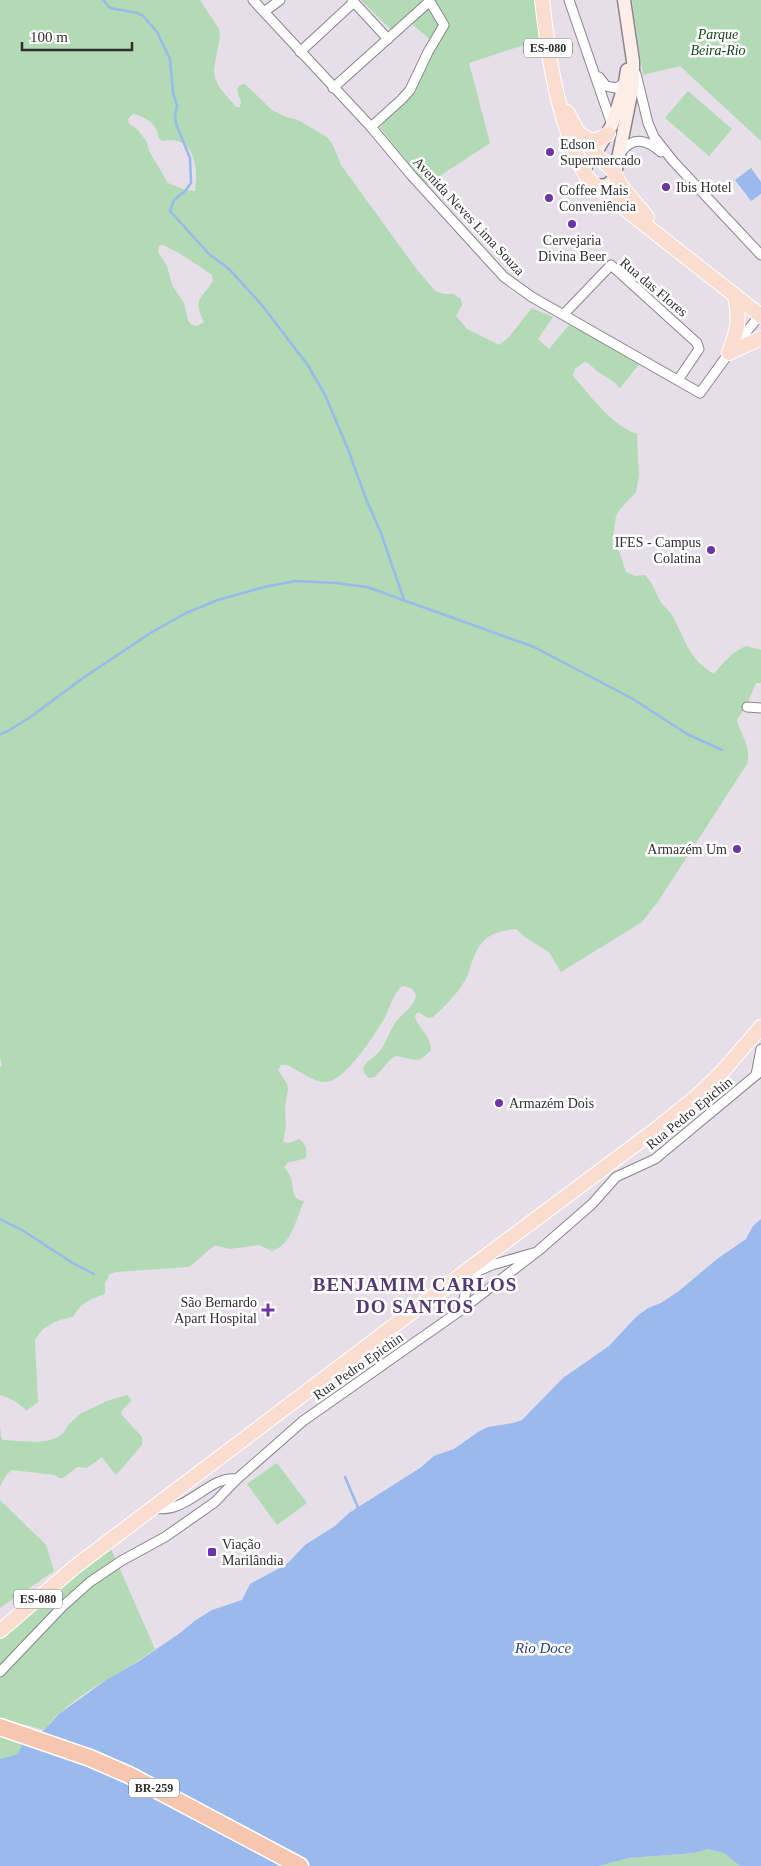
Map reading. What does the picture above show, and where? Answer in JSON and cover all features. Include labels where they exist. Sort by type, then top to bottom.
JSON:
[{"type":"highway","name":"BR-259","points":[[0,1727],[90,1758],[129,1776],[300,1866]]},
{"type":"main road","name":"ES-080","points":[[542,0],[548,51],[558,96],[568,137],[584,173],[597,186],[760,316]]},
{"type":"main road","name":"ES-080","points":[[558,96],[578,132],[614,173],[633,201],[665,240]]},
{"type":"main road","points":[[578,132],[589,140],[594,141],[610,130]]},
{"type":"main road","points":[[729,353],[739,325],[735,295]]},
{"type":"main road","points":[[729,353],[761,338]]},
{"type":"main road","name":"ES-080","points":[[0,1620],[154,1508],[656,1130],[722,1072],[761,1027]]},
{"type":"main road","name":"ES-080","points":[[0,1632],[76,1566]]},
{"type":"street","name":"Avenida Neves Lima Souza","points":[[253,0],[371,127],[412,176],[504,277],[532,297],[700,393],[729,353],[760,316]]},
{"type":"street","points":[[264,12],[280,0]]},
{"type":"street","points":[[333,88],[430,0],[444,25],[428,52],[410,90],[371,127]]},
{"type":"street","points":[[569,0],[594,70],[610,130]]},
{"type":"street","points":[[624,0],[634,61],[648,123],[654,137],[673,161],[761,255]]},
{"type":"street","points":[[300,52],[353,1],[388,39]]},
{"type":"street","points":[[584,173],[587,163],[596,154],[610,130],[625,83],[630,41]]},
{"type":"street","points":[[597,186],[602,186],[614,180],[633,84],[634,61]]},
{"type":"street","points":[[594,70],[606,86],[616,88],[625,83]]},
{"type":"street","points":[[618,156],[626,145],[645,141],[673,161]]},
{"type":"street","name":"Rua das Flores","points":[[564,314],[611,265],[698,343],[699,349],[678,380]]},
{"type":"street","points":[[747,707],[761,708]]},
{"type":"street","points":[[759,1073],[761,1049]]},
{"type":"street","name":"Rua Pedro Epichin","points":[[0,1672],[63,1606],[90,1582],[121,1561],[165,1537],[215,1502],[237,1479],[304,1421],[460,1310],[538,1251],[592,1204],[616,1178],[655,1159],[759,1073]]},
{"type":"street","points":[[460,1310],[475,1268],[538,1251]]},
{"type":"street","points":[[154,1508],[163,1510],[176,1507],[222,1481],[231,1478],[237,1479]]},
{"type":"green space","points":[[0,0],[200,0],[219,29],[220,36],[214,69],[219,87],[236,107],[240,107],[241,101],[238,88],[245,84],[272,110],[286,117],[298,120],[327,137],[333,145],[341,165],[415,267],[435,291],[453,294],[461,299],[462,305],[456,316],[467,329],[499,345],[509,337],[532,308],[553,317],[538,339],[549,349],[569,325],[619,349],[640,363],[620,388],[584,362],[575,369],[573,376],[610,417],[618,424],[637,434],[639,476],[636,492],[616,516],[612,544],[619,551],[626,572],[635,576],[645,575],[648,578],[661,602],[671,614],[692,655],[705,668],[714,674],[728,658],[741,648],[746,646],[761,650],[761,683],[756,683],[748,702],[737,720],[747,747],[747,764],[659,900],[642,922],[561,972],[549,952],[526,938],[516,929],[499,932],[487,938],[478,948],[465,980],[446,1005],[433,1017],[428,1018],[418,1012],[415,1016],[429,1040],[431,1050],[422,1058],[415,1060],[396,1056],[375,1077],[369,1078],[363,1069],[381,1049],[392,1028],[413,1003],[416,994],[411,988],[402,986],[393,997],[384,1019],[358,1057],[341,1075],[333,1080],[320,1081],[287,1065],[281,1065],[278,1070],[287,1084],[288,1090],[283,1142],[289,1143],[299,1139],[305,1145],[306,1150],[305,1159],[289,1162],[284,1167],[292,1181],[293,1192],[296,1198],[304,1201],[289,1237],[279,1248],[272,1251],[259,1245],[229,1249],[215,1245],[189,1267],[110,1274],[105,1283],[105,1294],[86,1302],[73,1317],[46,1327],[38,1335],[35,1340],[38,1402],[26,1411],[14,1401],[0,1395],[0,1067],[2,1066],[0,1057]],"holes":[[[133,114],[150,121],[156,128],[158,137],[162,141],[173,140],[181,142],[188,147],[195,163],[195,191],[185,190],[168,183],[149,151],[147,142],[137,129],[129,124],[128,119]],[[163,245],[212,275],[213,281],[198,303],[204,322],[197,326],[192,325],[188,321],[184,303],[172,285],[167,266],[158,252],[159,246]]]},
{"type":"green space","points":[[361,0],[537,0],[542,39],[469,63],[490,143],[426,185],[380,128],[434,43],[407,20],[393,32]]},
{"type":"green space","name":"Parque Beira-Rio","points":[[632,0],[761,0],[761,141],[680,66],[643,75]]},
{"type":"green space","points":[[688,91],[732,129],[709,156],[665,118]]},
{"type":"green space","points":[[127,1395],[132,1400],[123,1409],[121,1414],[142,1437],[142,1445],[116,1475],[102,1457],[87,1468],[77,1467],[63,1478],[55,1475],[12,1470],[7,1474],[0,1486],[0,1426],[3,1440],[47,1441],[63,1433],[69,1424],[80,1414],[107,1401]]},
{"type":"green space","points":[[277,1463],[307,1503],[277,1525],[247,1484]]},
{"type":"green space","points":[[0,1500],[46,1545],[54,1571],[0,1608]]},
{"type":"green space","points":[[111,1549],[155,1649],[68,1706],[44,1730],[0,1718],[0,1637],[61,1585]]},
{"type":"green space","points":[[0,1733],[24,1739],[18,1754],[0,1759]]},
{"type":"green space","points":[[708,1849],[724,1853],[740,1866],[599,1866],[629,1858],[695,1853]]},
{"type":"water","points":[[751,168],[761,182],[761,194],[751,201],[735,180]]},
{"type":"water","name":"Rio Doce","points":[[761,1219],[761,1866],[740,1866],[724,1853],[708,1849],[695,1853],[629,1858],[599,1866],[0,1866],[0,1759],[18,1754],[24,1739],[32,1738],[44,1730],[60,1713],[106,1680],[139,1661],[180,1633],[196,1620],[212,1610],[242,1600],[250,1584],[289,1562],[305,1545],[335,1526],[349,1513],[420,1468],[434,1456],[454,1449],[488,1427],[522,1420],[563,1378],[609,1346],[636,1317],[679,1291],[717,1259],[746,1239],[753,1226]]},
{"type":"waterway","points":[[103,0],[110,8],[138,13],[143,16],[157,32],[170,59],[173,93],[177,105],[176,124],[190,158],[191,183],[174,200],[170,211],[209,254],[229,269],[261,304],[307,364],[325,395],[348,449],[366,499],[381,533],[404,600]]},
{"type":"waterway","points":[[0,734],[29,718],[83,678],[152,632],[186,613],[218,600],[264,587],[295,581],[367,587],[534,647],[633,699],[687,734],[722,750]]},
{"type":"waterway","points":[[0,1219],[22,1230],[71,1262],[94,1274]]},
{"type":"waterway","points":[[345,1477],[359,1510]]},
{"type":"place","name":"Edson Supermercado","points":[[550,152]]},
{"type":"place","name":"Ibis Hotel","points":[[666,187]]},
{"type":"place","name":"Coffee Mais Conveniência","points":[[549,198]]},
{"type":"place","name":"Cervejaria Divina Beer","points":[[572,224]]},
{"type":"place","name":"IFES - Campus Colatina","points":[[711,550]]},
{"type":"place","name":"Armazém Um","points":[[737,849]]},
{"type":"place","name":"Armazém Dois","points":[[499,1103]]},
{"type":"place","name":"São Bernardo Apart Hospital","points":[[268,1310]]},
{"type":"place","name":"Viação Marilândia","points":[[212,1552]]},
{"type":"district","name":"BENJAMIM CARLOS DO SANTOS","points":[[415,1295]]}]
